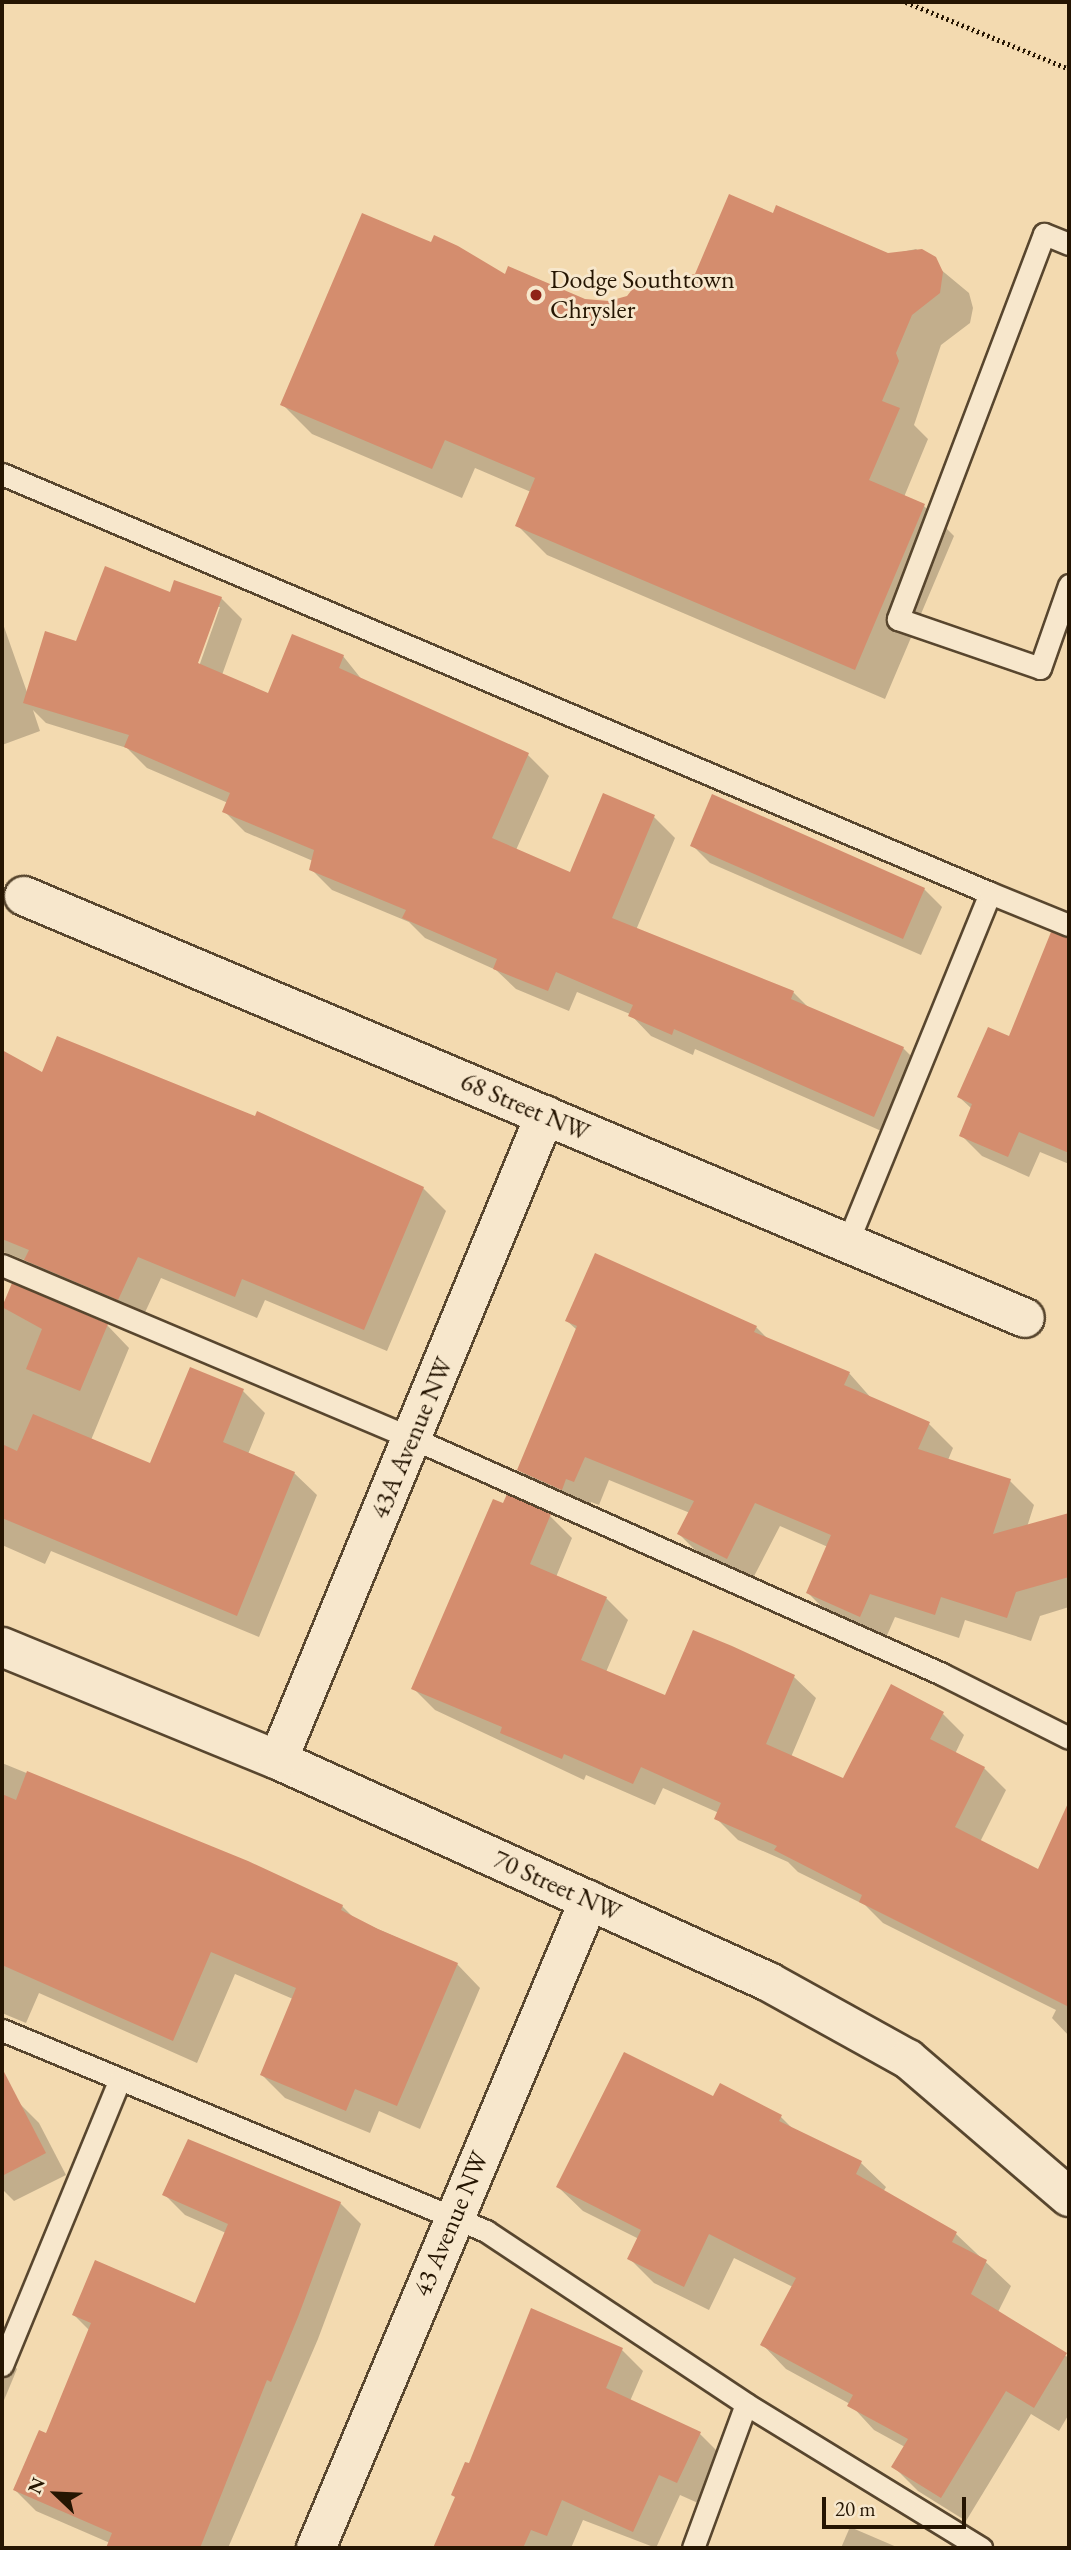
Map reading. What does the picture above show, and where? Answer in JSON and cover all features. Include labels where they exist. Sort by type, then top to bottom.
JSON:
[{"type":"street","name":"68 Street NW","points":[[24,896],[1025,1318]]},
{"type":"street","name":"43A Avenue NW","points":[[278,1760],[545,1115]]},
{"type":"street","name":"70 Street NW","points":[[2,1647],[278,1760],[769,1982],[908,2059],[1069,2197]]},
{"type":"street","name":"43 Avenue NW","points":[[316,2548],[454,2214],[589,1900]]},
{"type":"lane","points":[[1069,244],[1044,234],[898,619],[1040,668],[1069,585]]},
{"type":"lane","points":[[2,474],[1069,925]]},
{"type":"lane","points":[[847,1243],[990,893]]},
{"type":"lane","points":[[2,1265],[412,1438],[942,1674],[1069,1738]]},
{"type":"lane","points":[[2,2030],[119,2081],[454,2214],[486,2231],[746,2404],[981,2548]]},
{"type":"lane","points":[[2,2365],[119,2081]]},
{"type":"lane","points":[[693,2548],[746,2404]]},
{"type":"path","points":[[906,2],[1069,69]]},
{"type":"building","points":[[729,194],[773,213],[776,205],[888,253],[922,249],[936,257],[943,272],[940,293],[912,315],[896,353],[899,361],[882,401],[900,408],[869,480],[925,504],[855,670],[515,526],[535,478],[445,440],[432,469],[280,405],[362,213],[431,242],[434,235],[505,274],[508,266],[585,299],[609,301],[627,296],[634,287],[695,274]]},
{"type":"building","points":[[105,566],[170,592],[174,580],[222,597],[198,663],[268,693],[292,634],[344,655],[339,668],[529,753],[492,838],[570,872],[603,793],[655,815],[612,918],[794,991],[791,999],[904,1047],[874,1117],[674,1029],[672,1035],[628,1016],[633,1005],[556,972],[548,991],[493,969],[497,959],[402,918],[406,910],[309,870],[314,850],[222,812],[230,793],[124,747],[129,735],[23,703],[45,631],[76,641]]},
{"type":"building","points":[[712,794],[925,888],[903,939],[690,846]]},
{"type":"building","points":[[1051,932],[1069,938],[1069,1153],[1019,1132],[1008,1157],[959,1136],[972,1104],[957,1097],[988,1027],[1009,1036]]},
{"type":"building","points":[[57,1036],[255,1116],[257,1111],[424,1187],[364,1330],[242,1279],[235,1297],[138,1257],[118,1300],[24,1260],[29,1250],[2,1239],[2,1050],[42,1072]]},
{"type":"building","points":[[595,1253],[757,1326],[754,1332],[850,1372],[844,1385],[930,1422],[918,1449],[1011,1479],[993,1534],[1069,1513],[1069,1577],[1016,1592],[1007,1618],[941,1597],[935,1615],[870,1594],[860,1617],[806,1593],[831,1535],[755,1503],[727,1559],[677,1534],[694,1501],[585,1457],[574,1482],[566,1479],[562,1490],[517,1470],[577,1326],[565,1321]]},
{"type":"building","points":[[12,1283],[108,1324],[80,1391],[26,1369],[42,1329],[2,1307]]},
{"type":"building","points":[[190,1367],[244,1389],[223,1442],[295,1472],[237,1616],[2,1518],[2,1444],[17,1451],[33,1414],[150,1463]]},
{"type":"building","points":[[507,1494],[551,1514],[530,1564],[607,1597],[581,1660],[665,1695],[693,1630],[732,1646],[795,1675],[766,1744],[843,1778],[891,1684],[944,1712],[930,1739],[985,1767],[955,1827],[1038,1869],[1069,1801],[1069,2007],[859,1902],[862,1895],[774,1850],[777,1846],[714,1819],[721,1803],[641,1767],[633,1784],[564,1754],[562,1759],[500,1733],[502,1727],[411,1689],[493,1499],[503,1503]]},
{"type":"building","points":[[27,1771],[248,1861],[343,1905],[341,1910],[378,1929],[458,1963],[397,2106],[355,2089],[346,2111],[260,2075],[296,1988],[211,1952],[173,2041],[2,1965],[2,1794],[16,1800]]},
{"type":"building","points":[[624,2052],[713,2096],[720,2083],[782,2115],[779,2121],[862,2161],[856,2174],[957,2232],[952,2242],[987,2260],[971,2294],[1067,2353],[1034,2408],[1006,2391],[941,2498],[891,2467],[908,2439],[847,2406],[853,2395],[760,2345],[796,2278],[709,2234],[684,2287],[627,2259],[641,2230],[556,2187]]},
{"type":"building","points":[[2,2068],[46,2153],[2,2176]]},
{"type":"building","points":[[188,2139],[341,2202],[298,2317],[271,2382],[267,2380],[200,2548],[106,2548],[112,2533],[13,2490],[39,2430],[46,2433],[91,2323],[72,2315],[95,2260],[195,2303],[228,2224],[162,2195]]},
{"type":"building","points":[[531,2308],[623,2348],[606,2388],[701,2432],[677,2483],[659,2475],[633,2532],[562,2500],[547,2536],[531,2530],[523,2548],[433,2548],[455,2497],[451,2495],[465,2462],[469,2463]]},
{"type":"place","name":"Dodge Southtown Chrysler","points":[[536,295]]}]
